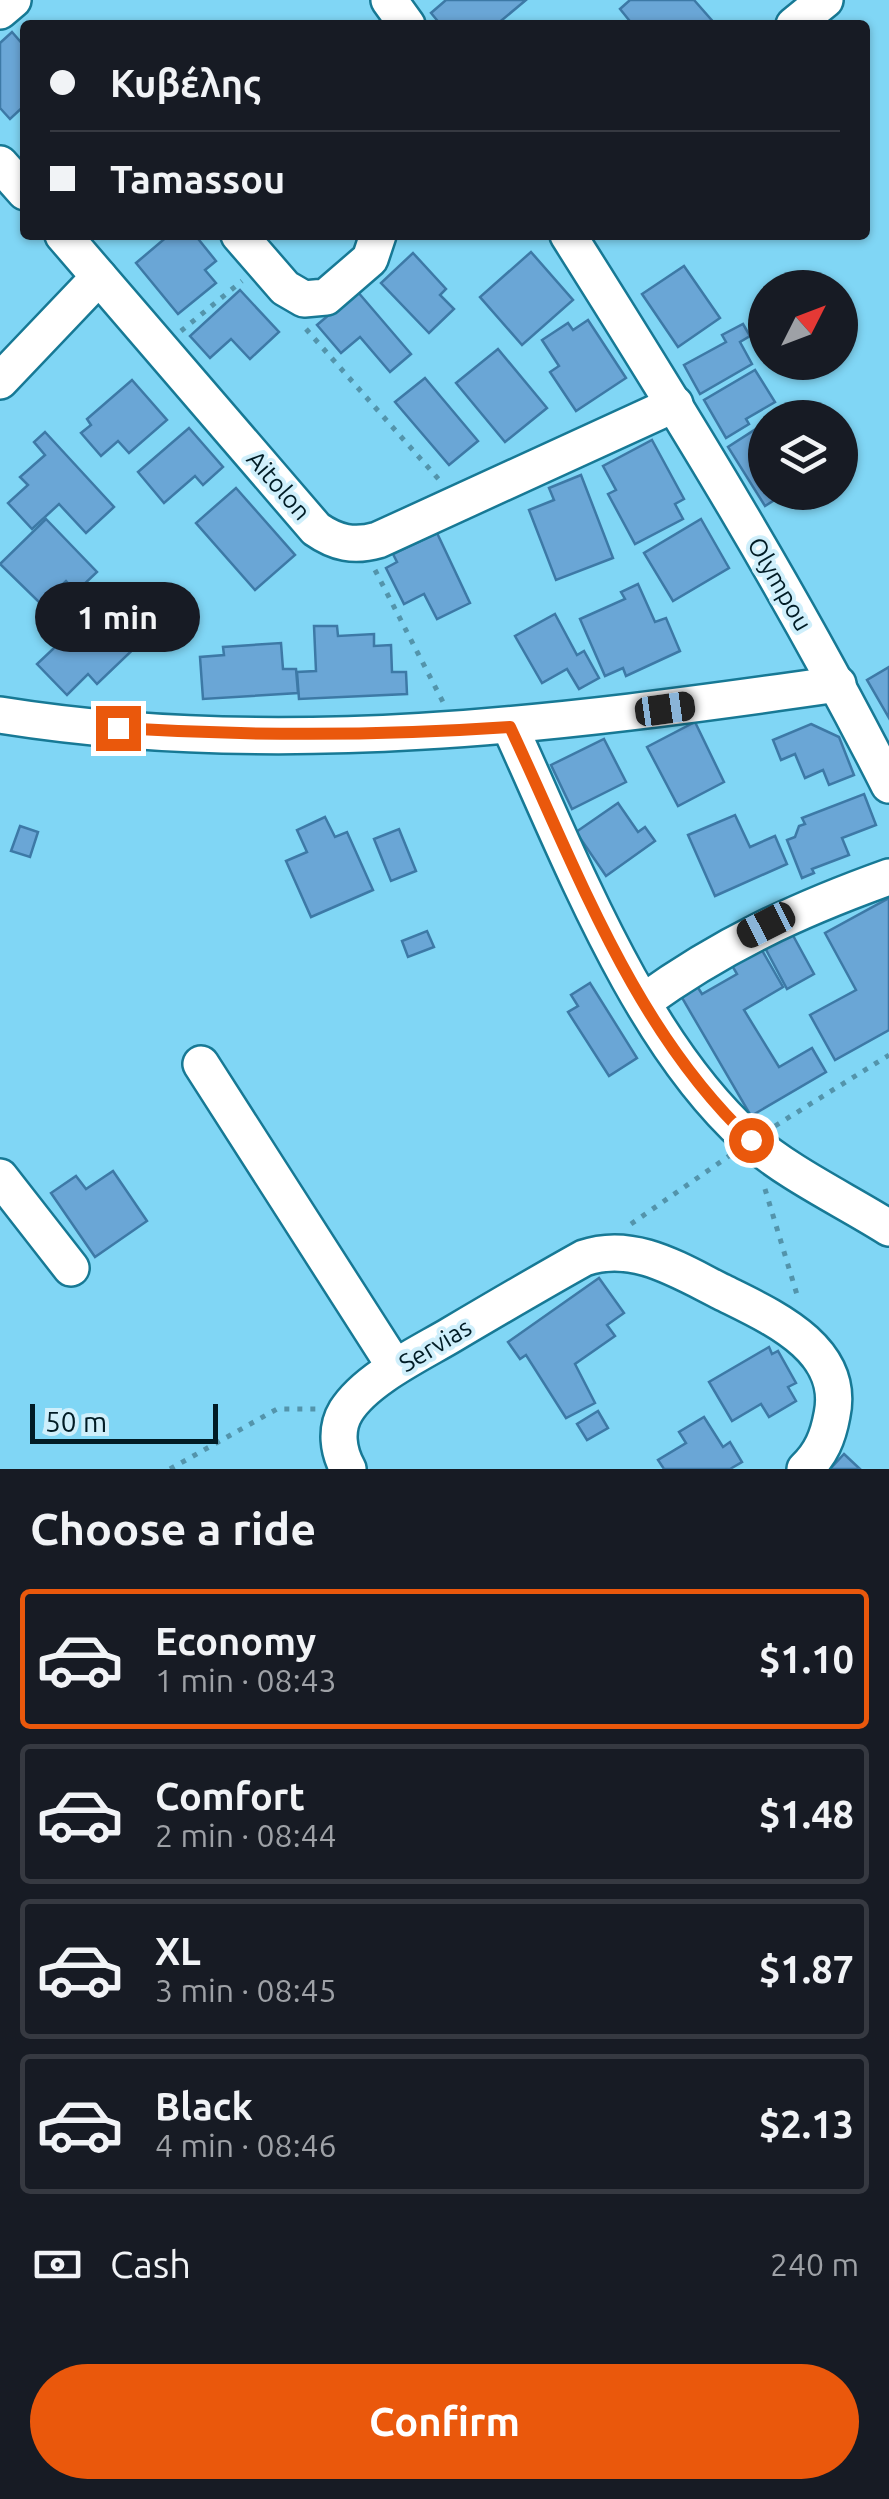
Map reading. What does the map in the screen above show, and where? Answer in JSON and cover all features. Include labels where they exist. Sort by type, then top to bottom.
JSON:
[{"type":"street","points":[[0,11],[13,0]]},
{"type":"street","points":[[800,20],[825,0]]},
{"type":"street","points":[[0,164],[20,186]]},
{"type":"street","name":"Aitolon","points":[[67,240],[316,528],[330,538],[362,545]]},
{"type":"street","points":[[243,240],[294,295],[315,300],[326,297],[370,259],[376,240]]},
{"type":"street","name":"Olympou","points":[[571,240],[675,404],[838,684],[889,785]]},
{"type":"street","points":[[0,381],[99,276]]},
{"type":"street","points":[[362,545],[675,404]]},
{"type":"street","points":[[0,715],[43,722],[242,735],[458,730],[510,727],[838,684]]},
{"type":"street","points":[[510,727],[590,899],[643,1002],[682,1066],[751,1140],[889,1228]]},
{"type":"street","points":[[643,1002],[685,972],[766,925],[889,878]]},
{"type":"street","points":[[201,1064],[396,1368]]},
{"type":"street","points":[[0,1177],[71,1268]]},
{"type":"street","name":"Servias","points":[[347,1408],[396,1368],[584,1258],[616,1251],[656,1261],[772,1317],[812,1349]]},
{"type":"street","points":[[805,1469],[822,1450],[834,1404],[826,1367],[812,1349]]},
{"type":"street","points":[[347,1408],[338,1443],[348,1469]]},
{"type":"path","points":[[160,348],[263,263]]},
{"type":"path","points":[[315,300],[305,328],[459,503]]},
{"type":"path","points":[[362,545],[458,730]]},
{"type":"path","points":[[751,1140],[812,1349]]},
{"type":"path","points":[[170,1469],[277,1409],[347,1408]]},
{"type":"building","points":[[446,0],[526,0],[502,20],[437,20],[431,13]]},
{"type":"building","points":[[630,0],[694,0],[712,20],[629,20],[620,9]]},
{"type":"building","points":[[12,32],[20,41],[20,110],[10,119],[0,108],[0,43]]},
{"type":"building","points":[[163,240],[199,240],[216,261],[205,270],[216,283],[178,314],[136,263]]},
{"type":"building","points":[[531,252],[573,300],[522,345],[480,297]]},
{"type":"building","points":[[413,253],[446,289],[440,295],[454,309],[429,333],[381,283]]},
{"type":"building","points":[[684,266],[720,318],[678,347],[642,294]]},
{"type":"building","points":[[240,290],[279,332],[250,359],[231,339],[210,358],[190,336]]},
{"type":"building","points":[[357,291],[411,354],[390,372],[360,337],[341,353],[317,325]]},
{"type":"building","points":[[588,320],[626,378],[576,411],[550,372],[559,366],[542,340],[568,323],[573,330]]},
{"type":"building","points":[[743,324],[748,337],[740,342],[748,357],[748,366],[700,394],[684,365],[726,342],[722,335]]},
{"type":"building","points":[[498,349],[547,408],[505,442],[456,383]]},
{"type":"building","points":[[748,374],[748,380],[761,380],[774,400],[748,400],[748,425],[726,438],[704,400]]},
{"type":"building","points":[[425,378],[478,441],[449,465],[395,402]]},
{"type":"building","points":[[132,380],[167,420],[129,453],[118,441],[101,456],[81,433],[91,425],[87,419]]},
{"type":"building","points":[[189,428],[223,467],[203,485],[195,476],[164,503],[138,472]]},
{"type":"building","points":[[45,432],[114,507],[86,533],[59,504],[32,529],[8,503],[28,485],[20,477],[45,455],[34,442]]},
{"type":"building","points":[[748,434],[748,479],[728,447]]},
{"type":"building","points":[[652,440],[684,499],[675,504],[683,519],[635,544],[608,494],[616,490],[603,466]]},
{"type":"building","points":[[581,475],[613,558],[556,580],[529,510],[554,500],[549,488]]},
{"type":"building","points":[[236,488],[295,555],[255,590],[196,523]]},
{"type":"building","points":[[46,519],[97,572],[76,592],[66,581],[42,605],[0,564]]},
{"type":"building","points":[[701,519],[729,568],[673,601],[644,553]]},
{"type":"building","points":[[437,533],[470,603],[437,619],[424,594],[404,604],[386,568],[397,562],[393,554]]},
{"type":"building","points":[[638,584],[655,622],[666,618],[680,651],[626,676],[623,668],[605,676],[580,619],[625,599],[621,592]]},
{"type":"building","points":[[106,599],[144,639],[97,684],[88,674],[67,695],[37,664]]},
{"type":"building","points":[[555,614],[577,655],[584,651],[599,678],[579,689],[567,669],[542,683],[515,636]]},
{"type":"building","points":[[314,626],[337,626],[338,636],[374,634],[374,646],[391,645],[392,672],[406,672],[407,694],[299,699],[297,672],[316,671]]},
{"type":"building","points":[[281,643],[283,669],[296,669],[298,693],[203,699],[200,657],[224,655],[223,647]]},
{"type":"building","points":[[889,667],[889,718],[867,680]]},
{"type":"building","points":[[695,722],[724,782],[678,806],[647,747]]},
{"type":"building","points":[[811,724],[839,737],[854,775],[829,785],[823,770],[805,778],[795,754],[781,760],[773,740]]},
{"type":"building","points":[[604,739],[626,782],[572,809],[551,765]]},
{"type":"building","points":[[864,794],[876,825],[842,838],[849,855],[812,869],[814,873],[802,878],[787,840],[795,837],[799,826],[805,824],[802,818]]},
{"type":"building","points":[[618,803],[638,832],[645,827],[655,841],[606,876],[576,832]]},
{"type":"building","points":[[735,815],[750,847],[775,836],[787,864],[715,896],[688,835]]},
{"type":"building","points":[[325,817],[335,837],[347,832],[373,890],[311,917],[286,861],[307,852],[297,830]]},
{"type":"building","points":[[20,826],[38,832],[30,857],[11,851]]},
{"type":"building","points":[[399,829],[416,871],[391,881],[374,839]]},
{"type":"building","points":[[889,898],[889,1030],[835,1060],[810,1015],[856,990],[825,933]]},
{"type":"building","points":[[790,930],[814,974],[787,989],[763,944]]},
{"type":"building","points":[[427,931],[434,947],[408,957],[402,941]]},
{"type":"building","points":[[759,945],[783,987],[744,1010],[779,1067],[812,1048],[826,1072],[751,1116],[681,996],[697,986],[702,994],[737,974],[730,962]]},
{"type":"building","points":[[590,983],[637,1058],[609,1076],[568,1012],[578,1006],[571,995]]},
{"type":"building","points":[[113,1171],[147,1221],[95,1257],[51,1193],[76,1176],[86,1189]]},
{"type":"building","points":[[599,1278],[624,1313],[607,1325],[615,1336],[575,1364],[595,1403],[566,1418],[526,1355],[520,1359],[508,1342]]},
{"type":"building","points":[[769,1347],[772,1354],[778,1351],[796,1383],[788,1387],[796,1401],[769,1417],[761,1404],[732,1421],[709,1382]]},
{"type":"building","points":[[598,1411],[608,1428],[587,1440],[577,1424]]},
{"type":"building","points":[[704,1417],[723,1447],[730,1442],[742,1462],[730,1469],[664,1469],[658,1460],[686,1443],[679,1432]]},
{"type":"building","points":[[844,1454],[860,1469],[830,1469]]},
{"type":"route","points":[[118,728],[242,735],[510,727],[643,1002],[682,1066],[751,1140]]}]
